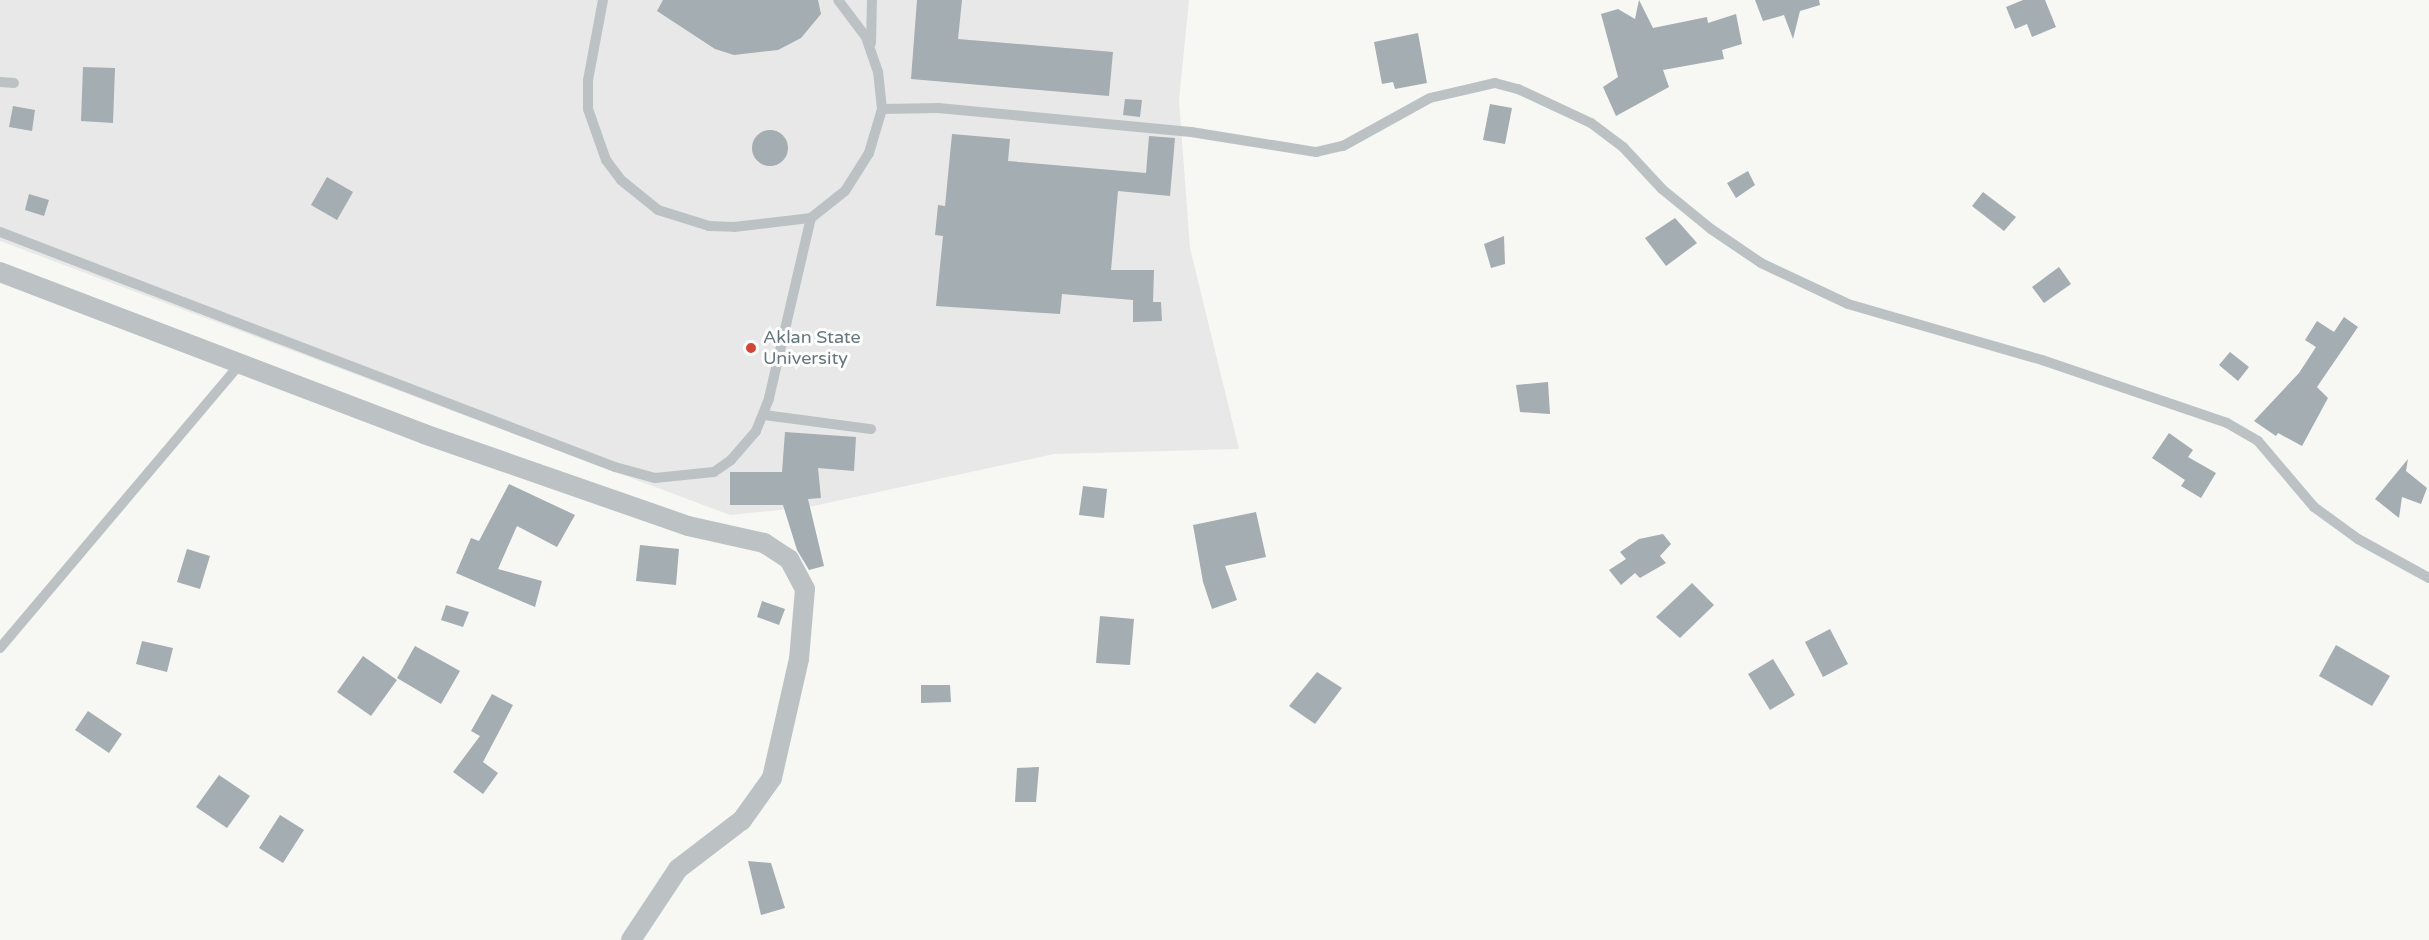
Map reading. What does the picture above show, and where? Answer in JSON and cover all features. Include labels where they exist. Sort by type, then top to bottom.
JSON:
[{"type":"street","points":[[0,272],[240,364],[622,503],[688,526],[764,543],[789,559],[802,578],[805,589],[800,659],[772,778],[742,820],[678,869],[631,940]]},
{"type":"lane","points":[[603,0],[588,80],[588,109],[595,137],[621,180],[658,210],[709,226],[766,226],[811,218],[845,191],[859,173],[875,139],[882,109],[878,72],[871,47],[858,22],[838,0]]},
{"type":"lane","points":[[871,47],[872,0]]},
{"type":"lane","points":[[0,82],[14,84]]},
{"type":"lane","points":[[882,109],[938,108],[1191,132],[1316,152],[1343,146],[1430,98],[1495,83],[1518,89],[1591,123],[1623,147],[1662,189],[1711,229],[1761,263],[1848,304],[2042,360],[2227,423],[2258,441],[2314,507],[2358,539],[2429,578]]},
{"type":"lane","points":[[0,232],[615,468],[655,478],[714,472],[744,446],[764,415],[811,218]]},
{"type":"lane","points":[[0,648],[240,364]]},
{"type":"lane","points":[[764,415],[871,429]]},
{"type":"shaded area","name":"Aklan State University","points":[[0,0],[1189,0],[1179,100],[1190,248],[1239,449],[1054,454],[809,507],[730,515],[0,241]]},
{"type":"building","points":[[663,0],[818,0],[821,14],[801,38],[778,50],[734,55],[715,49],[657,11]]},
{"type":"building","points":[[917,0],[962,0],[958,39],[1113,52],[1109,96],[911,79]]},
{"type":"building","points":[[1639,0],[1653,28],[1707,17],[1708,23],[1736,14],[1742,44],[1722,50],[1724,59],[1663,70],[1669,87],[1616,116],[1603,87],[1618,77],[1601,14],[1618,9],[1635,19]]},
{"type":"building","points":[[1755,0],[1819,0],[1820,5],[1800,11],[1793,39],[1784,15],[1763,21]]},
{"type":"building","points":[[2023,0],[2045,0],[2056,27],[2032,37],[2027,24],[2015,29],[2006,7]]},
{"type":"building","points":[[1418,33],[1427,83],[1395,89],[1393,82],[1382,84],[1374,42]]},
{"type":"building","points":[[83,67],[115,68],[113,123],[81,121]]},
{"type":"building","points":[[1125,99],[1142,100],[1140,117],[1123,115]]},
{"type":"building","points":[[1490,104],[1512,108],[1505,144],[1483,140]]},
{"type":"building","points":[[13,106],[35,110],[32,131],[9,127]]},
{"type":"building","points":[[770,130],[783,135],[788,148],[783,161],[770,166],[757,161],[752,148],[757,135]]},
{"type":"building","points":[[952,134],[1010,139],[1008,161],[1146,173],[1149,136],[1175,138],[1170,196],[1118,191],[1111,270],[1154,270],[1153,302],[1161,302],[1162,321],[1133,322],[1133,300],[1062,294],[1060,314],[936,306],[943,236],[935,235],[938,205],[945,206]]},
{"type":"building","points":[[1748,171],[1755,185],[1736,198],[1727,183]]},
{"type":"building","points":[[327,177],[353,192],[337,220],[311,205]]},
{"type":"building","points":[[1983,192],[2016,217],[2004,231],[1972,206]]},
{"type":"building","points":[[29,194],[49,200],[44,216],[25,210]]},
{"type":"building","points":[[1675,218],[1697,243],[1666,266],[1645,238]]},
{"type":"building","points":[[1504,236],[1505,264],[1491,268],[1484,244]]},
{"type":"building","points":[[2059,267],[2071,284],[2044,303],[2032,287]]},
{"type":"building","points":[[2344,317],[2358,327],[2317,387],[2328,398],[2302,446],[2278,433],[2276,436],[2254,421],[2299,373],[2316,347],[2305,340],[2317,321],[2334,332]]},
{"type":"building","points":[[2230,352],[2249,367],[2238,381],[2219,365]]},
{"type":"building","points":[[1548,382],[1550,414],[1520,412],[1516,385]]},
{"type":"building","points":[[785,432],[856,437],[854,471],[818,468],[821,498],[808,499],[824,566],[809,570],[797,550],[783,505],[730,505],[730,472],[782,472]]},
{"type":"building","points":[[2169,433],[2193,450],[2188,457],[2216,473],[2201,498],[2181,486],[2185,480],[2152,458]]},
{"type":"building","points":[[2408,459],[2406,471],[2427,488],[2421,504],[2402,497],[2399,518],[2375,499]]},
{"type":"building","points":[[509,484],[575,515],[557,547],[517,526],[498,569],[542,581],[535,607],[456,573],[471,538],[479,541]]},
{"type":"building","points":[[1083,486],[1107,489],[1104,518],[1079,515]]},
{"type":"building","points":[[1256,512],[1266,557],[1225,566],[1237,600],[1212,609],[1203,582],[1193,525]]},
{"type":"building","points":[[1663,534],[1671,544],[1660,556],[1666,563],[1640,578],[1635,573],[1621,585],[1609,570],[1626,559],[1620,552],[1639,539]]},
{"type":"building","points":[[640,545],[679,549],[676,585],[636,581]]},
{"type":"building","points":[[187,549],[210,556],[200,589],[177,582]]},
{"type":"building","points":[[1692,583],[1714,605],[1680,638],[1656,617]]},
{"type":"building","points":[[762,601],[785,609],[779,625],[757,617]]},
{"type":"building","points":[[446,605],[469,612],[463,627],[441,620]]},
{"type":"building","points":[[1100,616],[1134,619],[1130,665],[1096,663]]},
{"type":"building","points":[[1830,629],[1848,664],[1823,677],[1805,642]]},
{"type":"building","points":[[142,641],[173,648],[167,672],[136,664]]},
{"type":"building","points":[[2336,645],[2390,676],[2372,706],[2319,676]]},
{"type":"building","points":[[415,646],[460,671],[441,704],[397,678]]},
{"type":"building","points":[[363,656],[397,680],[371,716],[337,692]]},
{"type":"building","points":[[1773,659],[1795,695],[1770,710],[1748,674]]},
{"type":"building","points":[[1317,672],[1342,688],[1315,724],[1289,706]]},
{"type":"building","points":[[921,685],[950,685],[951,702],[921,703]]},
{"type":"building","points":[[492,694],[513,705],[483,762],[498,773],[483,794],[453,772],[480,736],[471,731]]},
{"type":"building","points":[[88,711],[122,734],[109,753],[75,730]]},
{"type":"building","points":[[1039,767],[1036,802],[1015,802],[1017,768]]},
{"type":"building","points":[[219,775],[250,796],[227,828],[196,807]]},
{"type":"building","points":[[280,815],[304,830],[283,863],[259,848]]},
{"type":"building","points":[[748,861],[771,863],[785,908],[761,915]]},
{"type":"place","name":"Aklan State University","points":[[751,348]]}]
